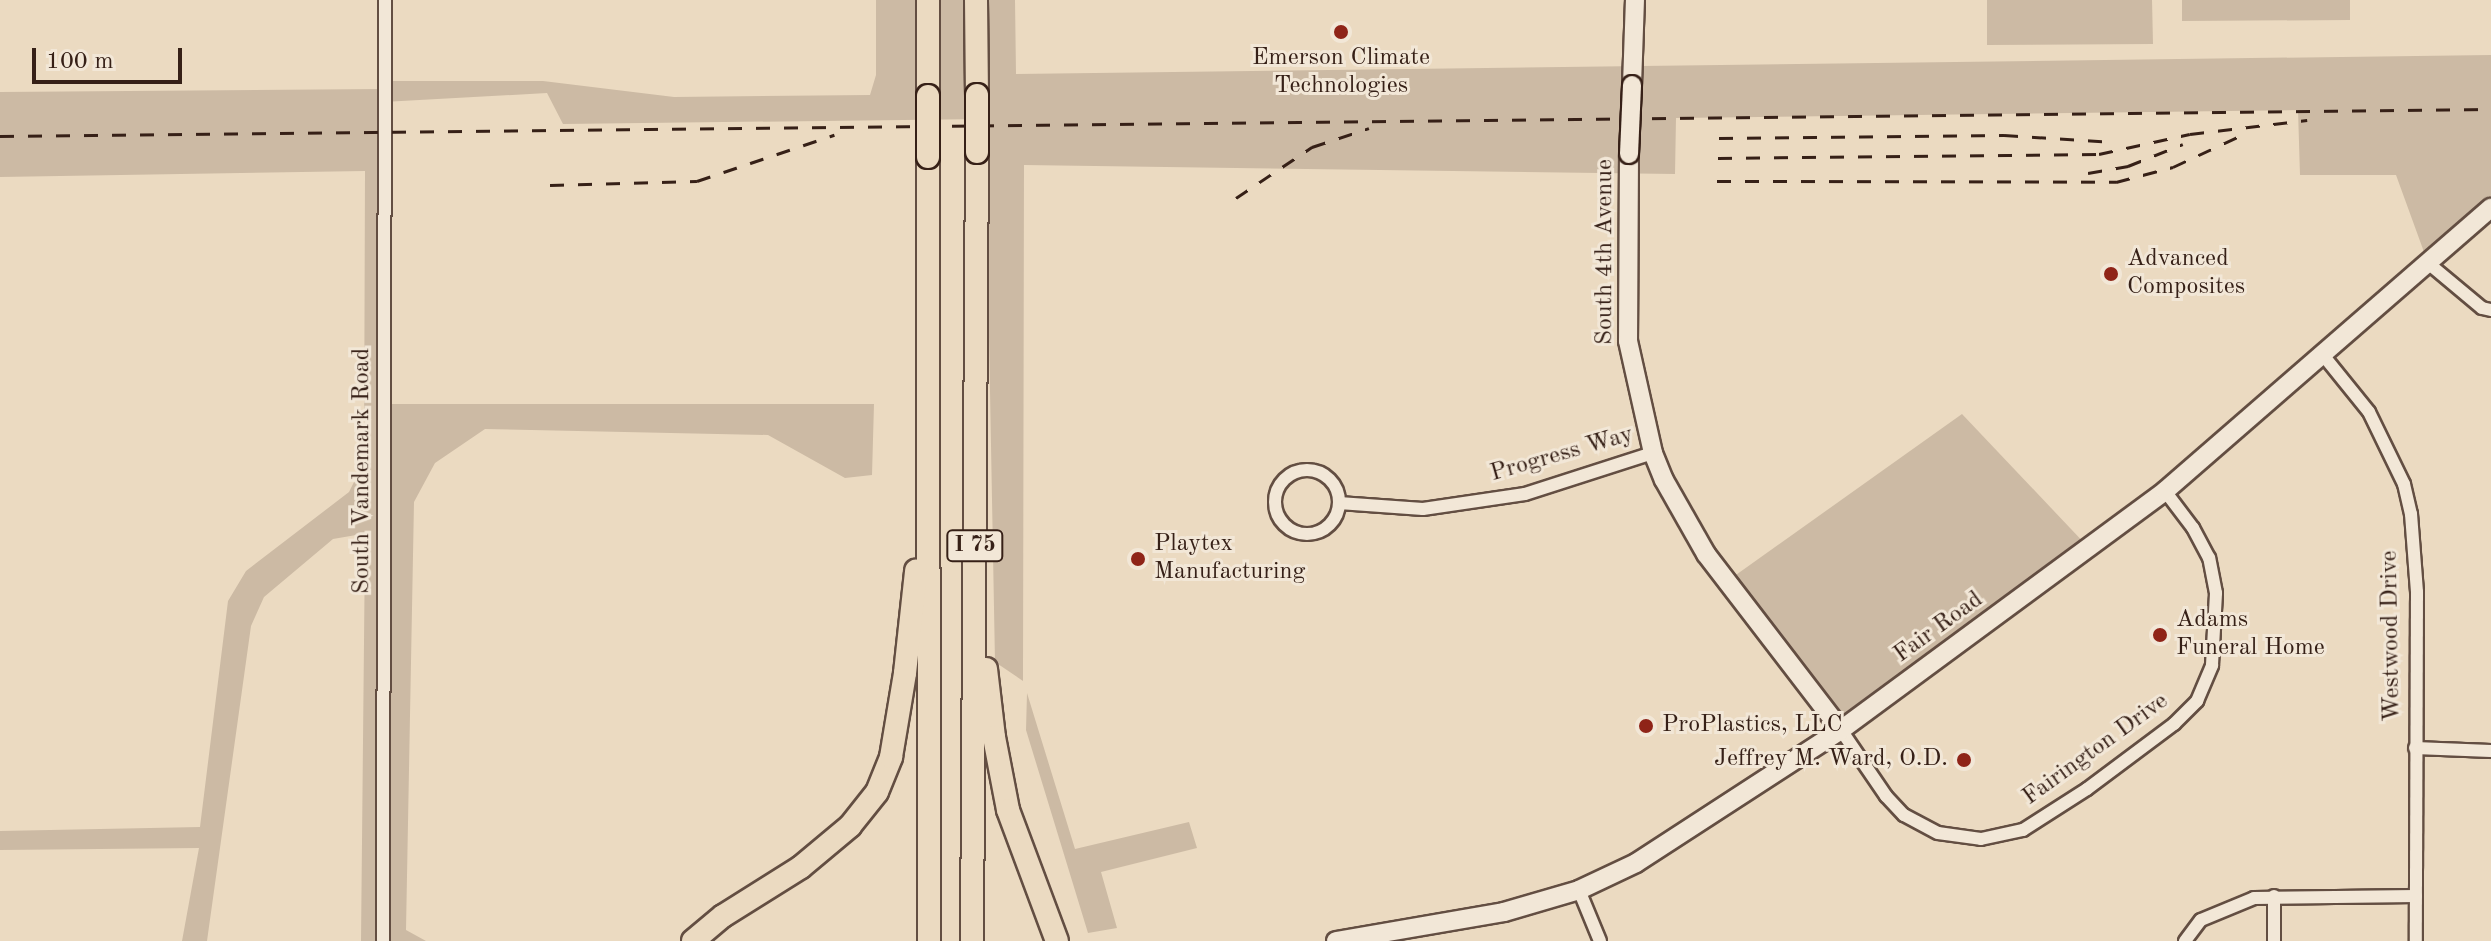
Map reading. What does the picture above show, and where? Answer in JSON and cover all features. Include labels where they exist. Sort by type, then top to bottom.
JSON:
[{"type":"highway","name":"I 75","points":[[928,0],[929,941]]},
{"type":"highway","name":"I 75","points":[[972,941],[976,0]]},
{"type":"highway","points":[[693,941],[723,916],[813,857],[850,826],[877,792],[891,757],[905,673],[921,524],[928,399]]},
{"type":"highway","points":[[975,442],[984,644],[994,737],[1008,810],[1057,941]]},
{"type":"main road","name":"South 4th Avenue","points":[[1635,0],[1629,154],[1628,341],[1653,453],[1664,480],[1706,554],[1841,730]]},
{"type":"main road","name":"Fair Road","points":[[1336,941],[1504,912],[1579,890],[1636,863],[1841,730],[2165,491],[2491,208]]},
{"type":"street","name":"South Vandemark Road","points":[[383,941],[385,0]]},
{"type":"street","points":[[2428,263],[2482,308],[2491,310]]},
{"type":"street","name":"Westwood Drive","points":[[2323,355],[2369,412],[2404,484],[2417,592],[2416,941]]},
{"type":"street","name":"Progress Way","points":[[1339,503],[1423,509],[1525,494],[1653,453]]},
{"type":"street","points":[[1305,470],[1316,471],[1333,483],[1339,503],[1330,525],[1308,535],[1287,528],[1275,512],[1274,501],[1283,480],[1305,470]]},
{"type":"street","name":"Fairington Drive","points":[[1841,730],[1886,796],[1904,815],[1938,833],[1981,839],[2023,830],[2087,789],[2189,709],[2197,701],[2212,665],[2216,593],[2209,558],[2193,528],[2165,491]]},
{"type":"street","points":[[2415,748],[2491,751]]},
{"type":"street","points":[[1579,890],[1600,941]]},
{"type":"street","points":[[2274,896],[2274,941]]},
{"type":"street","points":[[2185,941],[2201,920],[2254,898],[2416,896]]},
{"type":"shaded area","points":[[876,0],[1015,0],[1016,74],[2491,55],[2491,208],[2428,263],[2396,175],[2300,175],[2298,110],[1676,118],[1675,174],[1024,165],[1023,681],[995,662],[985,119],[563,124],[547,93],[383,102],[385,404],[874,404],[872,475],[845,478],[768,435],[485,429],[435,463],[414,502],[406,930],[426,941],[361,941],[365,542],[362,534],[333,539],[264,597],[251,626],[207,941],[182,941],[199,848],[0,850],[0,831],[200,827],[228,601],[246,571],[349,492],[364,462],[365,171],[0,177],[0,92],[383,89],[384,81],[543,81],[674,97],[870,95],[876,75]]},
{"type":"shaded area","points":[[1987,0],[2152,0],[2153,44],[1987,45]]},
{"type":"shaded area","points":[[2182,0],[2350,0],[2350,20],[2182,21]]},
{"type":"shaded area","points":[[1962,414],[2089,548],[1841,730],[1726,582]]},
{"type":"shaded area","points":[[1027,693],[1075,849],[1189,822],[1197,848],[1101,872],[1117,928],[1088,933],[1026,730]]},
{"type":"railway","points":[[0,136],[2491,109]]},
{"type":"railway","points":[[1718,158],[2099,154],[2190,134],[2307,120]]},
{"type":"railway","points":[[1236,198],[1312,147],[1369,128]]},
{"type":"railway","points":[[1717,181],[2116,182],[2173,167],[2244,134]]},
{"type":"railway","points":[[550,185],[697,181],[834,135]]},
{"type":"railway","points":[[1719,138],[2004,135],[2114,142]]},
{"type":"railway","points":[[2088,173],[2128,166],[2183,144]]},
{"type":"place","name":"Emerson Climate Technologies","points":[[1341,32]]},
{"type":"place","name":"Advanced Composites","points":[[2111,274]]},
{"type":"place","name":"Playtex Manufacturing","points":[[1138,559]]},
{"type":"place","name":"Adams Funeral Home","points":[[2160,635]]},
{"type":"place","name":"ProPlastics, LLC","points":[[1646,726]]},
{"type":"place","name":"Jeffrey M. Ward, O.D.","points":[[1964,760]]}]
